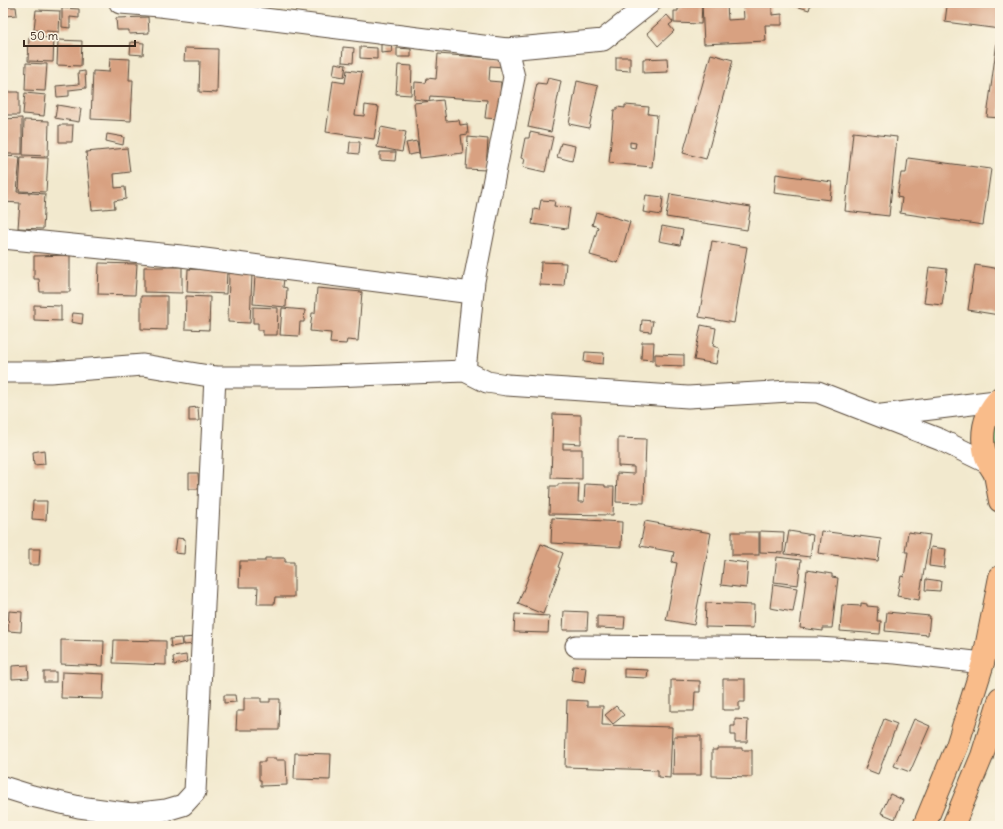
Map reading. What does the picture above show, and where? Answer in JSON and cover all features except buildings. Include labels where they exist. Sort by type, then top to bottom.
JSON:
[{"type":"main road","points":[[998,400],[989,412],[984,431],[984,451],[994,472],[1000,501]]},
{"type":"main road","points":[[924,826],[957,746],[983,663],[1000,577]]},
{"type":"main road","points":[[953,826],[982,756],[999,708]]},
{"type":"street","points":[[120,3],[161,5],[507,49],[603,40],[650,3]]},
{"type":"street","points":[[465,371],[474,281],[514,77],[507,49]]},
{"type":"street","points":[[3,238],[182,256],[472,293]]},
{"type":"street","points":[[3,372],[50,372],[143,365],[215,377],[304,377],[465,371],[487,382],[508,386],[688,397],[789,391],[818,392],[941,440],[994,472]]},
{"type":"street","points":[[3,787],[32,796],[79,807],[132,814],[166,810],[183,805],[195,792],[215,377]]},
{"type":"street","points":[[878,416],[998,400]]},
{"type":"street","points":[[576,646],[818,648],[896,653],[983,663]]},
{"type":"green space","points":[[1000,408],[1000,469],[993,458],[992,425]]}]
